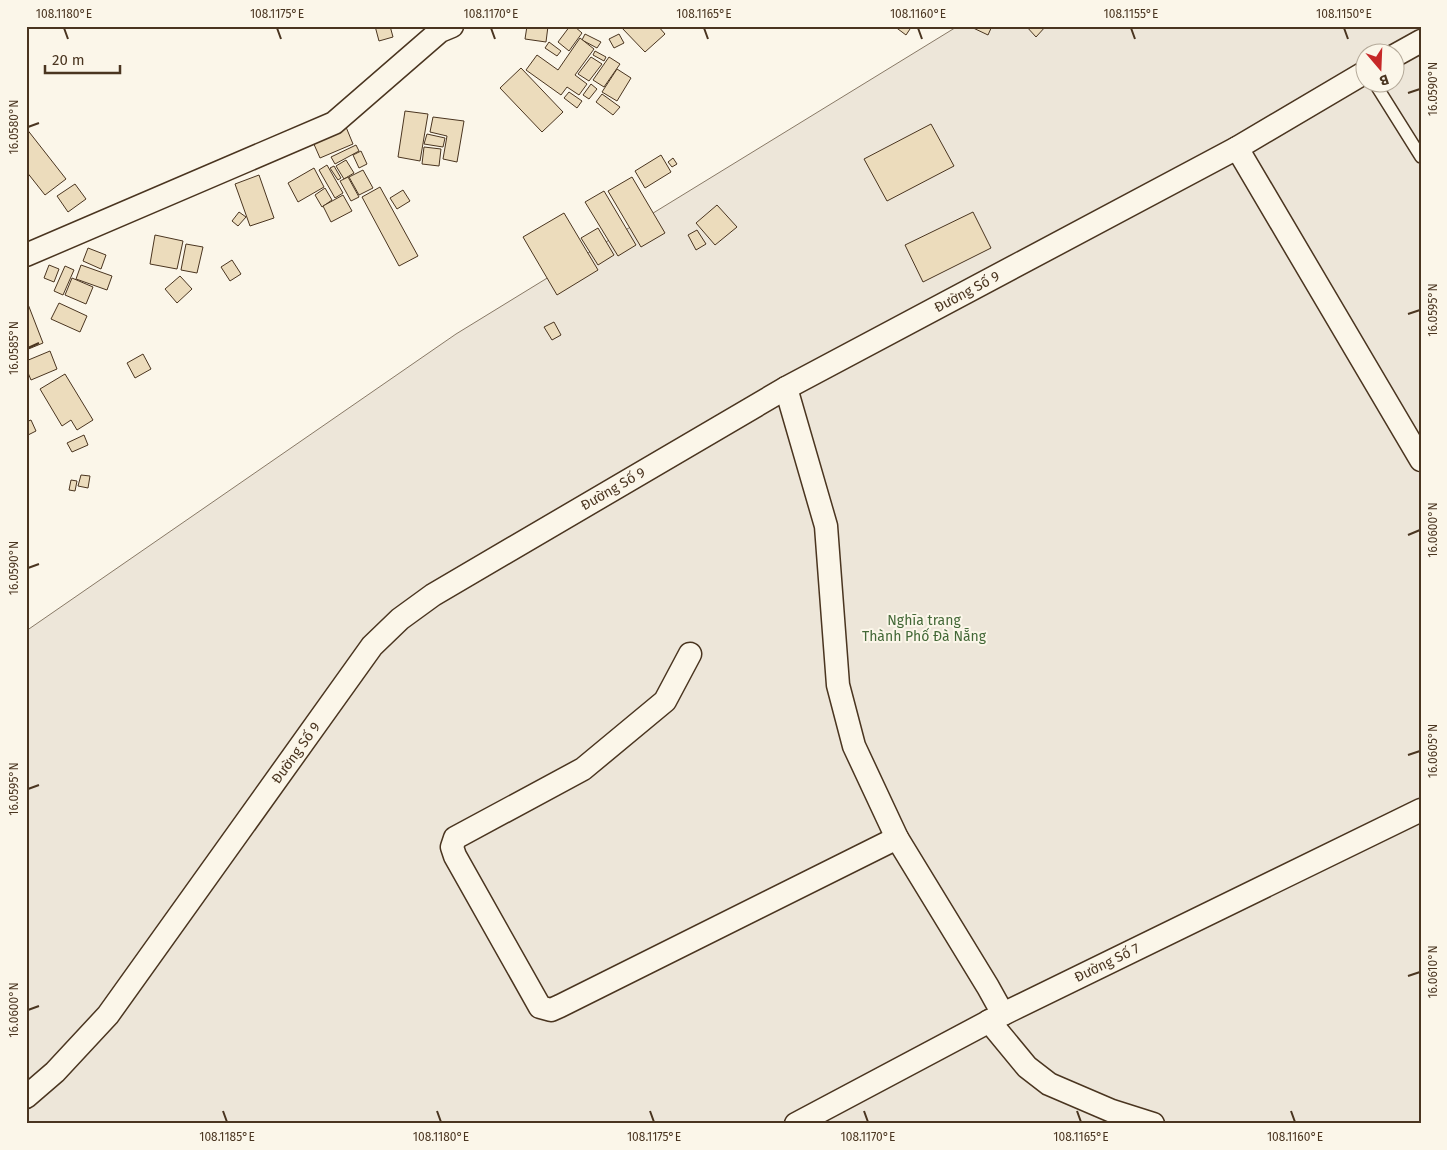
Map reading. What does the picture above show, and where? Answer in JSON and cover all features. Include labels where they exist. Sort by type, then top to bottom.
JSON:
[{"type":"street","points":[[26,255],[334,123],[440,30],[452,26]]},
{"type":"street","points":[[1404,50],[1421,41]]},
{"type":"street","name":"Đường Số 9","points":[[26,1097],[55,1072],[108,1015],[372,646],[400,619],[433,595],[786,388],[1237,148],[1354,79]]},
{"type":"street","points":[[1237,148],[1421,460]]},
{"type":"street","points":[[786,388],[826,526],[838,685],[854,746],[898,838],[988,987],[996,1017],[1027,1066],[1049,1084],[1112,1111],[1153,1124]]},
{"type":"street","points":[[690,654],[666,701],[583,769],[455,838],[452,847],[454,856],[540,1007],[551,1010],[560,1006],[898,838]]},
{"type":"street","name":"Đường Số 7","points":[[796,1124],[996,1017],[1421,810]]},
{"type":"lane","points":[[1380,92],[1421,157]]},
{"type":"green space","name":"Nghĩa trang Thành Phố Đà Nẵng","points":[[958,26],[1421,26],[1421,1124],[26,1124],[26,631],[456,334]]},
{"type":"building","points":[[375,26],[390,26],[393,37],[379,41]]},
{"type":"building","points":[[527,26],[548,26],[546,42],[525,39]]},
{"type":"building","points":[[570,26],[574,26],[582,33],[569,51],[558,42]]},
{"type":"building","points":[[658,26],[665,34],[645,52],[621,27]]},
{"type":"building","points":[[894,26],[912,26],[906,35]]},
{"type":"building","points":[[969,26],[992,26],[988,35]]},
{"type":"building","points":[[1026,26],[1046,26],[1036,37]]},
{"type":"building","points":[[585,34],[601,42],[597,48],[582,40]]},
{"type":"building","points":[[619,34],[624,43],[614,48],[609,39]]},
{"type":"building","points":[[580,38],[594,49],[575,75],[587,84],[579,95],[567,87],[561,95],[526,70],[537,55],[558,70]]},
{"type":"building","points":[[549,42],[561,51],[557,56],[545,48]]},
{"type":"building","points":[[595,51],[606,57],[604,61],[593,55]]},
{"type":"building","points":[[591,57],[602,64],[589,81],[578,74]]},
{"type":"building","points":[[609,57],[620,64],[604,87],[593,80]]},
{"type":"building","points":[[521,68],[563,112],[542,132],[500,88]]},
{"type":"building","points":[[617,69],[631,78],[617,101],[602,92]]},
{"type":"building","points":[[591,84],[597,89],[589,99],[583,95]]},
{"type":"building","points":[[569,92],[582,101],[577,108],[564,98]]},
{"type":"building","points":[[602,94],[620,107],[613,115],[596,102]]},
{"type":"building","points":[[405,111],[428,114],[420,161],[398,157]]},
{"type":"building","points":[[433,117],[464,121],[457,162],[443,159],[447,136],[430,132]]},
{"type":"building","points":[[931,124],[954,166],[887,201],[864,159]]},
{"type":"building","points":[[346,127],[353,144],[320,158],[313,142]]},
{"type":"building","points":[[26,128],[66,179],[45,195],[26,171]]},
{"type":"building","points":[[427,134],[445,138],[443,147],[424,144]]},
{"type":"building","points":[[356,145],[359,151],[335,164],[331,157]]},
{"type":"building","points":[[424,147],[441,149],[439,166],[422,164]]},
{"type":"building","points":[[361,151],[367,164],[359,168],[353,155]]},
{"type":"building","points":[[661,155],[671,172],[645,188],[635,171]]},
{"type":"building","points":[[673,158],[677,164],[672,167],[668,162]]},
{"type":"building","points":[[346,160],[354,173],[344,179],[336,166]]},
{"type":"building","points":[[327,165],[343,193],[335,198],[319,170]]},
{"type":"building","points":[[334,166],[341,178],[338,180],[330,168]]},
{"type":"building","points":[[314,168],[324,187],[298,202],[288,183]]},
{"type":"building","points":[[363,170],[373,188],[359,195],[349,177]]},
{"type":"building","points":[[259,175],[274,218],[250,226],[235,184]]},
{"type":"building","points":[[348,177],[359,197],[351,201],[340,181]]},
{"type":"building","points":[[632,177],[665,233],[641,247],[608,191]]},
{"type":"building","points":[[75,184],[86,199],[68,212],[57,196]]},
{"type":"building","points":[[380,187],[418,256],[399,266],[362,197]]},
{"type":"building","points":[[325,188],[332,200],[322,207],[315,195]]},
{"type":"building","points":[[403,190],[410,201],[397,209],[390,198]]},
{"type":"building","points":[[604,191],[636,245],[618,256],[585,202]]},
{"type":"building","points":[[343,195],[352,211],[331,222],[323,206]]},
{"type":"building","points":[[717,205],[737,227],[715,245],[696,223]]},
{"type":"building","points":[[239,212],[246,217],[238,226],[232,221]]},
{"type":"building","points":[[973,212],[991,248],[923,282],[905,245]]},
{"type":"building","points":[[564,213],[598,270],[557,295],[523,237]]},
{"type":"building","points":[[598,228],[614,255],[598,265],[581,238]]},
{"type":"building","points":[[697,230],[706,244],[696,250],[688,235]]},
{"type":"building","points":[[155,235],[183,241],[177,269],[150,264]]},
{"type":"building","points":[[186,244],[203,247],[197,273],[181,270]]},
{"type":"building","points":[[88,248],[106,255],[101,269],[83,261]]},
{"type":"building","points":[[232,260],[241,274],[230,281],[221,267]]},
{"type":"building","points":[[49,265],[59,269],[54,282],[44,278]]},
{"type":"building","points":[[81,265],[112,276],[107,290],[76,279]]},
{"type":"building","points":[[65,266],[74,270],[63,295],[54,291]]},
{"type":"building","points":[[180,276],[192,289],[177,303],[165,289]]},
{"type":"building","points":[[72,278],[93,287],[86,304],[65,295]]},
{"type":"building","points":[[26,299],[43,343],[26,350]]},
{"type":"building","points":[[59,303],[87,316],[80,332],[51,319]]},
{"type":"building","points":[[554,322],[561,335],[552,340],[544,327]]},
{"type":"building","points":[[50,351],[57,369],[31,380],[26,368],[26,361]]},
{"type":"building","points":[[143,354],[151,369],[135,378],[127,363]]},
{"type":"building","points":[[65,374],[93,420],[77,430],[71,420],[62,426],[40,389]]},
{"type":"building","points":[[31,420],[36,431],[26,436],[26,422]]},
{"type":"building","points":[[84,435],[88,445],[72,452],[67,443]]},
{"type":"building","points":[[81,475],[90,476],[88,488],[78,486]]},
{"type":"building","points":[[71,480],[77,481],[75,491],[69,490]]}]
